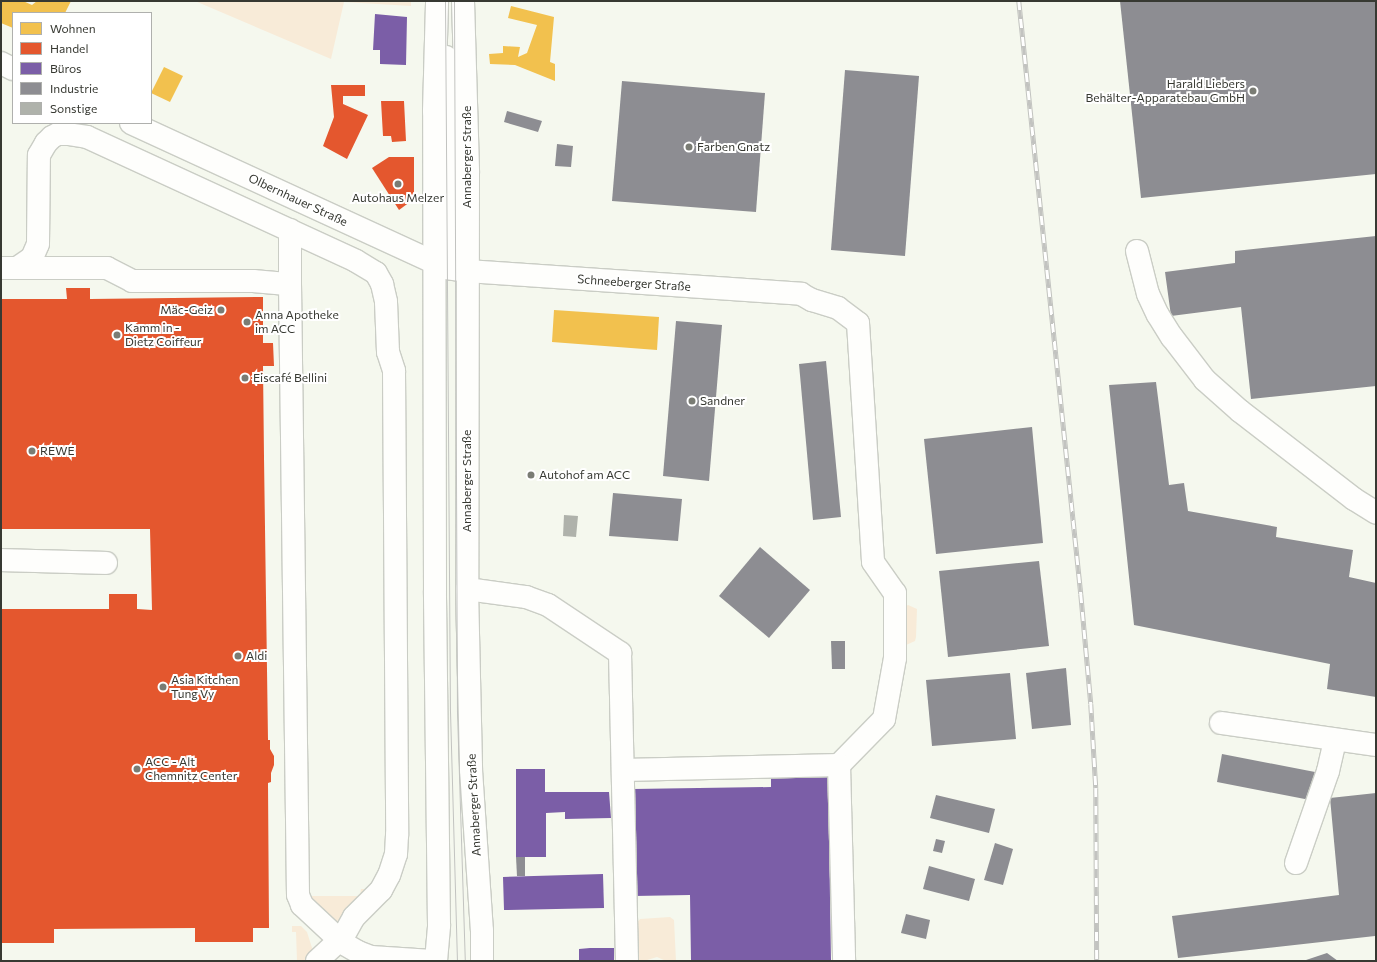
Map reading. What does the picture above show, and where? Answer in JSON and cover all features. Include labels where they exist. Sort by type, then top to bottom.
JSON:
[{"type":"main road","name":"Annaberger Straße","points":[[437,1],[434,111],[450,267],[467,589],[471,770],[482,931],[482,961]]},
{"type":"main road","name":"Annaberger Straße","points":[[436,961],[439,917],[435,583],[450,267],[468,150],[463,1]]},
{"type":"main road","points":[[1,63],[12,68]]},
{"type":"main road","name":"Olbernhauer Straße","points":[[133,124],[450,267]]},
{"type":"main road","points":[[9,268],[32,258],[36,251],[39,231],[39,156],[46,143],[58,134],[68,134],[88,137],[356,261],[376,273],[382,284],[386,302],[388,352],[394,371],[396,854],[389,875],[381,890],[354,917],[335,944]]},
{"type":"main road","points":[[290,230],[298,895],[302,905],[335,944],[371,957],[432,961]]},
{"type":"main road","points":[[1137,252],[1148,294],[1158,315],[1172,337],[1205,380],[1240,411],[1354,499],[1376,513]]},
{"type":"main road","name":"Schneeberger Straße","points":[[450,267],[801,294],[812,300],[838,308],[858,323],[873,562],[895,593],[895,658],[884,719],[839,765]]},
{"type":"main road","points":[[9,268],[107,268],[132,281],[254,280],[290,284]]},
{"type":"main road","points":[[1,560],[106,563]]},
{"type":"main road","points":[[467,589],[526,597],[548,605],[620,653],[628,961]]},
{"type":"main road","points":[[1221,723],[1376,745]]},
{"type":"main road","points":[[1296,863],[1328,771],[1335,740]]},
{"type":"main road","points":[[623,770],[839,765],[844,961]]},
{"type":"shaded area","points":[[195,1],[411,1],[411,6],[344,2],[331,59]]},
{"type":"shaded area","points":[[908,605],[917,609],[916,637],[915,641],[906,645],[903,608]]},
{"type":"shaded area","points":[[361,889],[368,889],[341,920],[337,921],[320,917],[308,896],[360,896]]},
{"type":"shaded area","points":[[670,917],[674,920],[676,961],[666,961],[657,957],[644,961],[635,961],[635,925],[640,919]]},
{"type":"shaded area","points":[[292,926],[301,926],[307,932],[313,951],[304,961],[297,961],[296,932],[292,932]]},
{"type":"building: Wohnen","points":[[1,1],[23,1],[32,5],[37,1],[71,1],[66,12],[12,12],[12,28],[1,23]]},
{"type":"building: Wohnen","points":[[511,6],[554,17],[550,62],[555,64],[555,81],[515,65],[490,64],[489,54],[503,53],[503,46],[520,47],[518,57],[527,53],[537,25],[508,18]]},
{"type":"building: Wohnen","points":[[164,67],[183,76],[170,102],[152,93]]},
{"type":"building: Wohnen","points":[[554,310],[659,317],[657,350],[552,342]]},
{"type":"building: Handel","points":[[331,85],[365,85],[365,96],[343,96],[343,104],[368,115],[347,159],[323,146],[334,117]]},
{"type":"building: Handel","points":[[381,101],[404,101],[406,141],[392,142],[391,136],[383,136]]},
{"type":"building: Handel","name":"Autohaus Melzer","points":[[389,157],[414,157],[414,199],[399,210],[372,168]]},
{"type":"building: Handel","points":[[66,288],[90,288],[90,299],[263,297],[263,343],[273,343],[274,366],[263,366],[268,740],[270,740],[270,749],[274,756],[274,765],[271,773],[271,782],[268,783],[269,928],[253,928],[253,942],[195,942],[195,928],[54,929],[54,943],[1,943],[1,609],[109,609],[109,594],[137,594],[137,609],[152,610],[150,529],[1,529],[1,299],[67,299]]},
{"type":"building: Büros","points":[[375,14],[407,17],[406,65],[380,64],[380,50],[373,50]]},
{"type":"building: Büros","points":[[516,769],[545,769],[545,792],[609,792],[611,818],[565,819],[565,812],[546,813],[546,857],[516,857]]},
{"type":"building: Büros","points":[[771,773],[828,773],[831,961],[691,961],[690,895],[634,896],[633,789],[771,787]]},
{"type":"building: Büros","points":[[603,874],[604,908],[504,910],[503,877]]},
{"type":"building: Büros","points":[[614,948],[614,961],[579,961],[579,949]]},
{"type":"building: Industrie","name":"Harald Liebers Behälter-Apparatebau GmbH","points":[[1120,1],[1375,1],[1376,174],[1141,198]]},
{"type":"building: Industrie","points":[[845,70],[919,76],[905,256],[831,250]]},
{"type":"building: Industrie","name":"Farben Gnatz","points":[[622,81],[765,93],[756,212],[612,201]]},
{"type":"building: Industrie","points":[[507,111],[542,121],[538,132],[504,122]]},
{"type":"building: Industrie","points":[[557,144],[573,146],[571,167],[555,166]]},
{"type":"building: Industrie","points":[[1376,236],[1376,386],[1251,399],[1241,307],[1171,316],[1165,272],[1235,263],[1235,251]]},
{"type":"building: Industrie","name":"Sandner","points":[[676,321],[722,325],[709,481],[663,476]]},
{"type":"building: Industrie","points":[[826,361],[841,517],[813,520],[799,364]]},
{"type":"building: Industrie","points":[[1156,382],[1169,485],[1184,483],[1188,511],[1277,527],[1276,537],[1353,550],[1349,577],[1376,583],[1376,697],[1327,689],[1330,664],[1134,625],[1109,385]]},
{"type":"building: Industrie","points":[[1032,427],[1043,543],[936,554],[924,439]]},
{"type":"building: Industrie","points":[[613,493],[682,499],[678,541],[609,536]]},
{"type":"building: Industrie","points":[[760,547],[810,590],[769,638],[719,596]]},
{"type":"building: Industrie","points":[[1039,561],[1049,646],[948,657],[939,571]]},
{"type":"building: Industrie","points":[[831,641],[845,641],[845,669],[832,669]]},
{"type":"building: Industrie","points":[[1066,668],[1071,725],[1032,729],[1026,673]]},
{"type":"building: Industrie","points":[[1010,673],[1016,739],[932,746],[926,680]]},
{"type":"building: Industrie","points":[[1222,754],[1315,772],[1310,800],[1217,782]]},
{"type":"building: Industrie","points":[[1376,793],[1376,940],[1375,936],[1178,958],[1172,916],[1339,895],[1330,798]]},
{"type":"building: Industrie","points":[[936,795],[995,809],[989,833],[930,818]]},
{"type":"building: Industrie","points":[[936,839],[945,841],[942,853],[933,851]]},
{"type":"building: Industrie","points":[[995,843],[1013,849],[1003,885],[984,880]]},
{"type":"building: Industrie","points":[[516,857],[525,857],[525,876],[517,876]]},
{"type":"building: Industrie","points":[[929,866],[975,879],[969,901],[923,889]]},
{"type":"building: Industrie","points":[[906,914],[930,920],[926,939],[901,933]]},
{"type":"building: Industrie","points":[[1327,953],[1338,961],[1305,961],[1306,960]]},
{"type":"building: Sonstige","points":[[564,515],[578,516],[576,537],[563,536]]},
{"type":"tram line","points":[[445,1],[450,711],[457,961]]},
{"type":"tram line","points":[[454,1],[457,712],[465,961]]},
{"type":"railway","points":[[1019,1],[1081,594],[1091,704],[1096,788],[1097,961]]},
{"type":"place","name":"Harald Liebers Behälter-Apparatebau GmbH","points":[[1253,91]]},
{"type":"place","name":"Farben Gnatz","points":[[689,147]]},
{"type":"place","name":"Autohaus Melzer","points":[[398,184]]},
{"type":"place","name":"Mäc-Geiz","points":[[221,310]]},
{"type":"place","name":"Anna Apotheke im ACC","points":[[247,322]]},
{"type":"place","name":"Kamm in - Dietz Coiffeur","points":[[117,335]]},
{"type":"place","name":"Eiscafé Bellini","points":[[245,378]]},
{"type":"place","name":"Sandner","points":[[692,401]]},
{"type":"place","name":"REWE","points":[[32,451]]},
{"type":"place","name":"Autohof am ACC","points":[[531,475]]},
{"type":"place","name":"Aldi","points":[[238,656]]},
{"type":"place","name":"Asia Kitchen Tung Vy","points":[[163,687]]},
{"type":"place","name":"ACC - Alt Chemnitz Center","points":[[137,769]]}]
